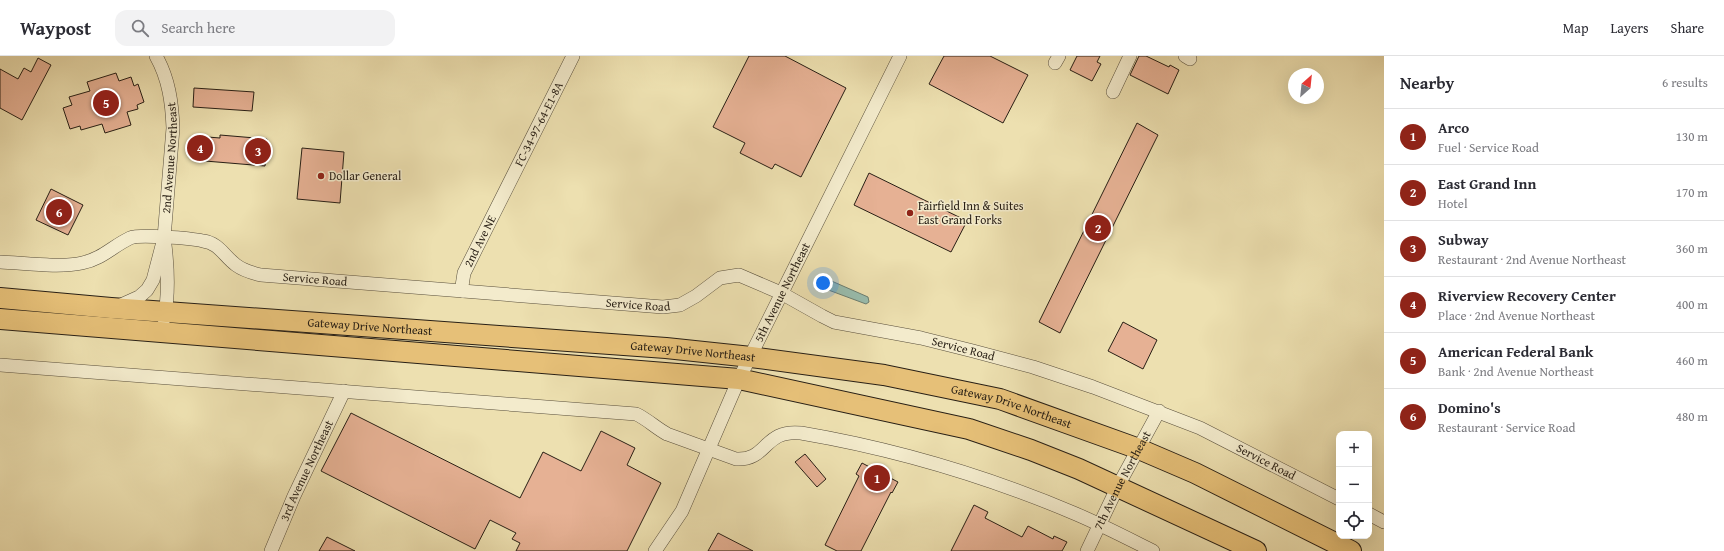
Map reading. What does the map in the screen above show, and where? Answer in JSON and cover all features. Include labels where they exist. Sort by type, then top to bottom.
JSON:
[{"type":"highway","name":"Gateway Drive Northeast","points":[[0,298],[111,308],[666,348],[751,357],[884,375],[1000,399],[1139,448],[1194,473],[1351,551]]},
{"type":"highway","name":"Gateway Drive Northeast","points":[[0,319],[739,379],[969,429],[1031,450],[1118,486],[1256,551]]},
{"type":"street","name":"2nd Avenue Northeast","points":[[111,308],[128,303],[147,290],[153,280],[164,238],[173,128],[172,110],[166,78],[156,56]]},
{"type":"street","name":"FC-34-97-64-E1-8A","points":[[505,192],[573,56]]},
{"type":"street","name":"5th Avenue Northeast","points":[[655,551],[682,511],[739,379],[900,56]]},
{"type":"street","points":[[1112,92],[1130,56]]},
{"type":"street","name":"2nd Ave NE","points":[[463,291],[462,286],[464,273],[505,192]]},
{"type":"street","name":"Service Road","points":[[0,262],[67,265],[81,263],[106,254],[131,237],[142,236],[203,240],[215,244],[235,265],[246,271],[261,275],[663,307],[680,305],[720,278],[740,275],[781,293],[834,322],[935,342],[1033,367],[1159,411],[1200,428],[1336,497]]},
{"type":"street","name":"2nd Avenue Northeast","points":[[162,331],[166,311],[168,266],[164,238]]},
{"type":"street","points":[[0,365],[636,414],[644,417],[667,434],[730,458],[748,458],[756,455],[768,442],[779,435],[792,432],[809,434],[922,460],[977,477],[1041,499],[1100,525],[1152,551]]},
{"type":"street","name":"3rd Avenue Northeast","points":[[271,551],[294,496],[344,391]]},
{"type":"street","name":"7th Avenue Northeast","points":[[1087,551],[1118,486],[1159,411]]},
{"type":"street","points":[[1372,516],[1384,522]]},
{"type":"shaded area","points":[[827,279],[868,297],[869,302],[866,304],[823,288],[822,284]]},
{"type":"building","points":[[749,56],[785,56],[846,88],[801,177],[775,164],[772,169],[740,153],[745,143],[713,127]]},
{"type":"building","points":[[944,56],[990,56],[1028,75],[1003,123],[929,84]]},
{"type":"building","points":[[1077,56],[1100,56],[1097,62],[1101,64],[1092,81],[1070,70]]},
{"type":"building","points":[[1139,56],[1146,56],[1179,70],[1168,94],[1130,75]]},
{"type":"building","points":[[38,58],[51,65],[22,120],[0,108],[0,69],[18,79],[24,68],[31,72]]},
{"type":"building","points":[[116,73],[119,81],[131,77],[134,86],[138,84],[144,102],[137,105],[138,109],[127,112],[131,125],[105,133],[102,124],[81,130],[80,126],[70,129],[63,108],[72,105],[69,97],[90,91],[87,82]]},
{"type":"building","points":[[194,88],[254,92],[252,111],[193,107]]},
{"type":"building","points":[[1137,123],[1158,135],[1060,333],[1039,322]]},
{"type":"building","points":[[220,135],[267,139],[265,166],[193,160],[195,136],[220,138]]},
{"type":"building","name":"Dollar General","points":[[302,148],[344,152],[340,203],[297,199]]},
{"type":"building","name":"Fairfield Inn & Suites East Grand Forks","points":[[869,173],[967,221],[951,252],[854,205]]},
{"type":"building","points":[[51,189],[83,205],[68,235],[36,220]]},
{"type":"building","points":[[1123,322],[1157,340],[1143,369],[1108,351]]},
{"type":"building","points":[[351,413],[520,498],[543,452],[581,471],[601,431],[635,448],[627,465],[661,483],[627,551],[516,551],[520,543],[512,539],[516,533],[490,520],[475,549],[321,471]]},
{"type":"building","points":[[805,454],[826,479],[817,487],[795,462]]},
{"type":"building","points":[[862,463],[898,482],[892,493],[891,492],[861,551],[837,551],[825,545],[859,476],[856,474]]},
{"type":"building","points":[[974,505],[988,512],[985,518],[1022,537],[1028,526],[1053,539],[1054,536],[1067,542],[1062,551],[951,551]]},
{"type":"building","points":[[718,533],[753,551],[708,551]]},
{"type":"building","points":[[327,537],[355,551],[319,551]]},
{"type":"place","name":"American Federal Bank","points":[[106,103]]},
{"type":"place","name":"Riverview Recovery Center","points":[[200,148]]},
{"type":"place","name":"Subway","points":[[258,151]]},
{"type":"place","name":"Dollar General","points":[[321,176]]},
{"type":"place","name":"Domino's","points":[[59,212]]},
{"type":"place","name":"Fairfield Inn & Suites East Grand Forks","points":[[910,213]]},
{"type":"place","name":"East Grand Inn","points":[[1098,228]]},
{"type":"place","name":"Arco","points":[[877,478]]}]
